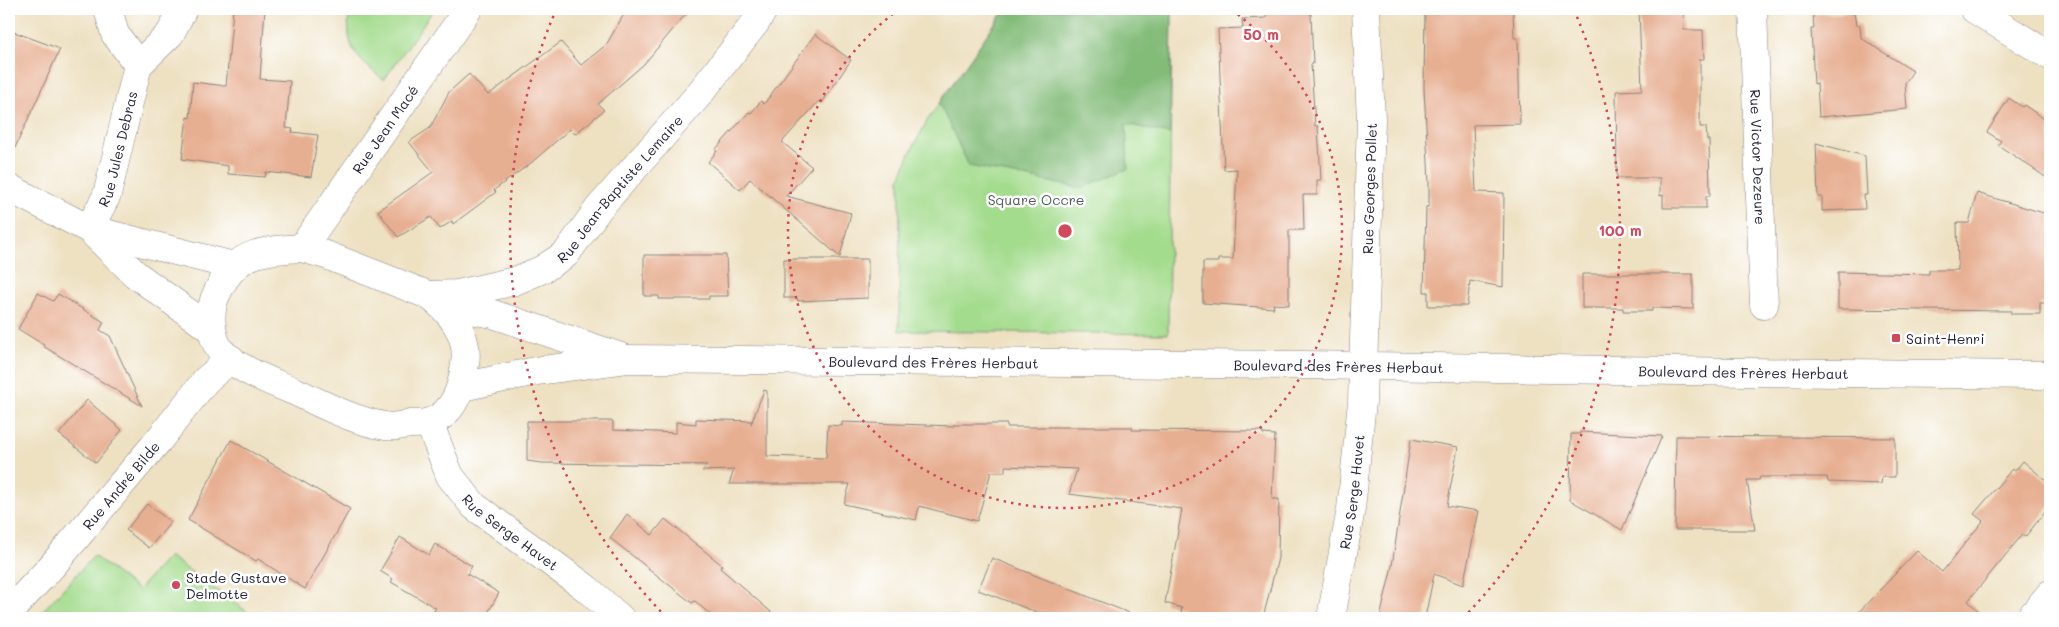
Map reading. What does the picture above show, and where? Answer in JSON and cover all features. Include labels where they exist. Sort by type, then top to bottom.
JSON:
[{"type":"street","points":[[108,9],[115,34],[138,65],[170,34],[183,9]]},
{"type":"street","name":"Rue Jean Macé","points":[[302,248],[468,9]]},
{"type":"street","name":"Rue Jean-Baptiste Lemaire","points":[[435,300],[515,281],[543,269],[566,254],[599,208],[696,98],[756,22],[764,9]]},
{"type":"street","name":"Rue Georges Pollet","points":[[1363,366],[1371,120],[1366,9]]},
{"type":"street","name":"Rue Victor Dezeure","points":[[1753,9],[1764,304]]},
{"type":"street","points":[[1974,9],[2050,56]]},
{"type":"street","name":"Rue Jules Debras","points":[[88,229],[107,195],[138,65]]},
{"type":"street","points":[[9,188],[88,229],[234,266]]},
{"type":"street","points":[[88,229],[136,274],[212,330]]},
{"type":"street","points":[[302,248],[326,254],[435,300],[459,329],[467,352],[462,387],[447,412],[429,422],[386,427],[354,418],[252,372],[231,360],[220,349],[212,330],[213,303],[220,287],[234,266],[250,256],[265,251],[302,248]]},
{"type":"street","name":"Boulevard des Frères Herbaut","points":[[435,300],[493,314],[627,359]]},
{"type":"street","name":"Boulevard des Frères Herbaut","points":[[462,387],[536,371],[627,359],[2050,375]]},
{"type":"street","name":"Rue André Bilde","points":[[9,612],[58,559],[158,441],[206,380],[231,360]]},
{"type":"street","name":"Rue Serge Havet","points":[[1331,618],[1351,510],[1362,402],[1363,366]]},
{"type":"street","name":"Rue Serge Havet","points":[[429,422],[450,476],[474,506],[586,588],[620,618]]},
{"type":"street","points":[[2030,618],[2050,594]]},
{"type":"green space","points":[[349,9],[434,9],[384,80],[365,64],[354,50],[349,34]]},
{"type":"green space","name":"Square Occre","points":[[1005,9],[1172,9],[1168,334],[899,331],[900,179],[910,153],[927,121]]},
{"type":"green space","points":[[1005,9],[1172,9],[1170,134],[1126,124],[1128,169],[1080,188],[969,166],[939,103]]},
{"type":"green space","name":"Stade Gustave Delmotte","points":[[94,556],[138,590],[169,556],[256,618],[36,618]]},
{"type":"building","points":[[233,9],[265,9],[260,79],[290,81],[286,128],[293,129],[292,132],[318,135],[311,177],[266,172],[265,177],[228,174],[228,166],[182,159],[187,117],[190,118],[193,82],[226,86]]},
{"type":"building","points":[[627,9],[690,9],[644,64],[598,104],[604,110],[575,134],[570,129],[531,163],[494,190],[496,192],[453,224],[452,221],[440,229],[431,217],[398,237],[378,211],[433,172],[409,142],[430,128],[449,92],[469,74],[488,95],[561,42],[581,65],[606,45]]},
{"type":"building","points":[[1266,9],[1298,9],[1311,14],[1313,64],[1311,64],[1315,126],[1318,126],[1321,180],[1317,180],[1317,195],[1303,195],[1304,230],[1289,230],[1289,305],[1273,304],[1274,308],[1203,303],[1203,262],[1233,259],[1237,169],[1224,170],[1218,29],[1243,28],[1242,19],[1266,18]]},
{"type":"building","points":[[1425,9],[1513,9],[1514,38],[1518,38],[1520,124],[1473,125],[1476,192],[1504,193],[1503,287],[1470,281],[1467,306],[1428,306],[1428,292],[1424,292],[1426,207],[1429,206],[1424,88]]},
{"type":"building","points":[[1639,9],[1683,9],[1684,30],[1703,30],[1704,59],[1700,59],[1700,127],[1706,127],[1707,140],[1709,140],[1710,196],[1706,196],[1706,208],[1663,208],[1663,195],[1660,196],[1660,178],[1617,178],[1616,91],[1642,90]]},
{"type":"building","points":[[1854,13],[1856,25],[1860,25],[1861,38],[1913,71],[1905,83],[1907,109],[1819,117],[1817,83],[1814,84],[1811,29],[1814,29],[1813,14]]},
{"type":"building","points":[[9,30],[60,49],[9,161]]},
{"type":"building","points":[[815,34],[851,60],[822,103],[819,101],[782,142],[812,167],[786,196],[851,213],[840,257],[750,179],[740,190],[708,162],[717,151],[715,150],[749,112],[751,113],[761,101],[764,104]]},
{"type":"building","points":[[2009,98],[2022,107],[2024,105],[2050,123],[2050,180],[1998,145],[2001,141],[1987,132]]},
{"type":"building","points":[[1816,143],[1865,156],[1867,195],[1864,195],[1865,209],[1822,211],[1822,197],[1818,197]]},
{"type":"building","points":[[1977,193],[2050,215],[2050,294],[2046,294],[2046,303],[2040,303],[2040,314],[2011,314],[2011,311],[1838,309],[1838,272],[1929,274],[1929,270],[1958,270],[1957,223],[1969,223]]},
{"type":"building","points":[[644,255],[726,255],[728,296],[709,296],[709,299],[659,299],[659,296],[644,296]]},
{"type":"building","points":[[784,259],[868,259],[868,298],[798,301],[797,298],[784,298]]},
{"type":"building","points":[[1582,274],[1693,274],[1693,309],[1652,308],[1652,311],[1623,311],[1623,308],[1582,308]]},
{"type":"building","points":[[38,293],[53,301],[58,294],[104,322],[100,330],[110,336],[142,406],[18,329]]},
{"type":"building","points":[[764,390],[767,391],[767,456],[826,458],[828,425],[842,426],[842,422],[954,426],[954,424],[1007,424],[1007,427],[1132,427],[1132,430],[1262,431],[1263,434],[1275,435],[1272,499],[1279,499],[1278,558],[1263,618],[1180,618],[1182,608],[1165,603],[1182,509],[1069,494],[1077,469],[1005,466],[1005,472],[991,472],[977,521],[919,506],[916,520],[844,504],[850,484],[729,484],[734,470],[702,471],[707,465],[542,463],[527,461],[527,421],[613,421],[613,430],[676,433],[676,422],[696,424],[696,419],[752,421],[751,424]]},
{"type":"building","points":[[87,400],[122,430],[96,463],[59,434]]},
{"type":"building","points":[[1580,432],[1662,436],[1622,530],[1570,500],[1571,434],[1580,434]]},
{"type":"building","points":[[1676,436],[1895,438],[1895,477],[1882,477],[1881,484],[1828,482],[1827,477],[1760,477],[1759,480],[1747,480],[1755,530],[1675,530]]},
{"type":"building","points":[[1411,439],[1458,447],[1447,506],[1479,511],[1463,585],[1434,574],[1425,618],[1380,618],[1392,566]]},
{"type":"building","points":[[231,440],[350,509],[305,589],[258,559],[256,561],[188,520]]},
{"type":"building","points":[[2023,461],[2050,484],[2050,506],[2025,537],[2022,535],[1968,601],[1986,618],[1853,618],[1917,551],[1942,572],[1983,521],[1974,514],[2012,469],[2015,471]]},
{"type":"building","points":[[147,504],[171,522],[149,548],[126,530]]},
{"type":"building","points":[[627,514],[652,535],[665,519],[722,565],[720,568],[778,618],[714,618],[695,601],[692,603],[610,538]]},
{"type":"building","points":[[400,537],[429,555],[435,544],[472,566],[467,574],[499,593],[485,618],[430,618],[436,608],[391,582],[393,579],[380,571]]},
{"type":"building","points":[[992,558],[1139,618],[1052,618],[978,590]]},
{"type":"place","name":"Saint-Henri","points":[[1896,338]]},
{"type":"place","name":"Stade Gustave Delmotte","points":[[176,585]]}]
